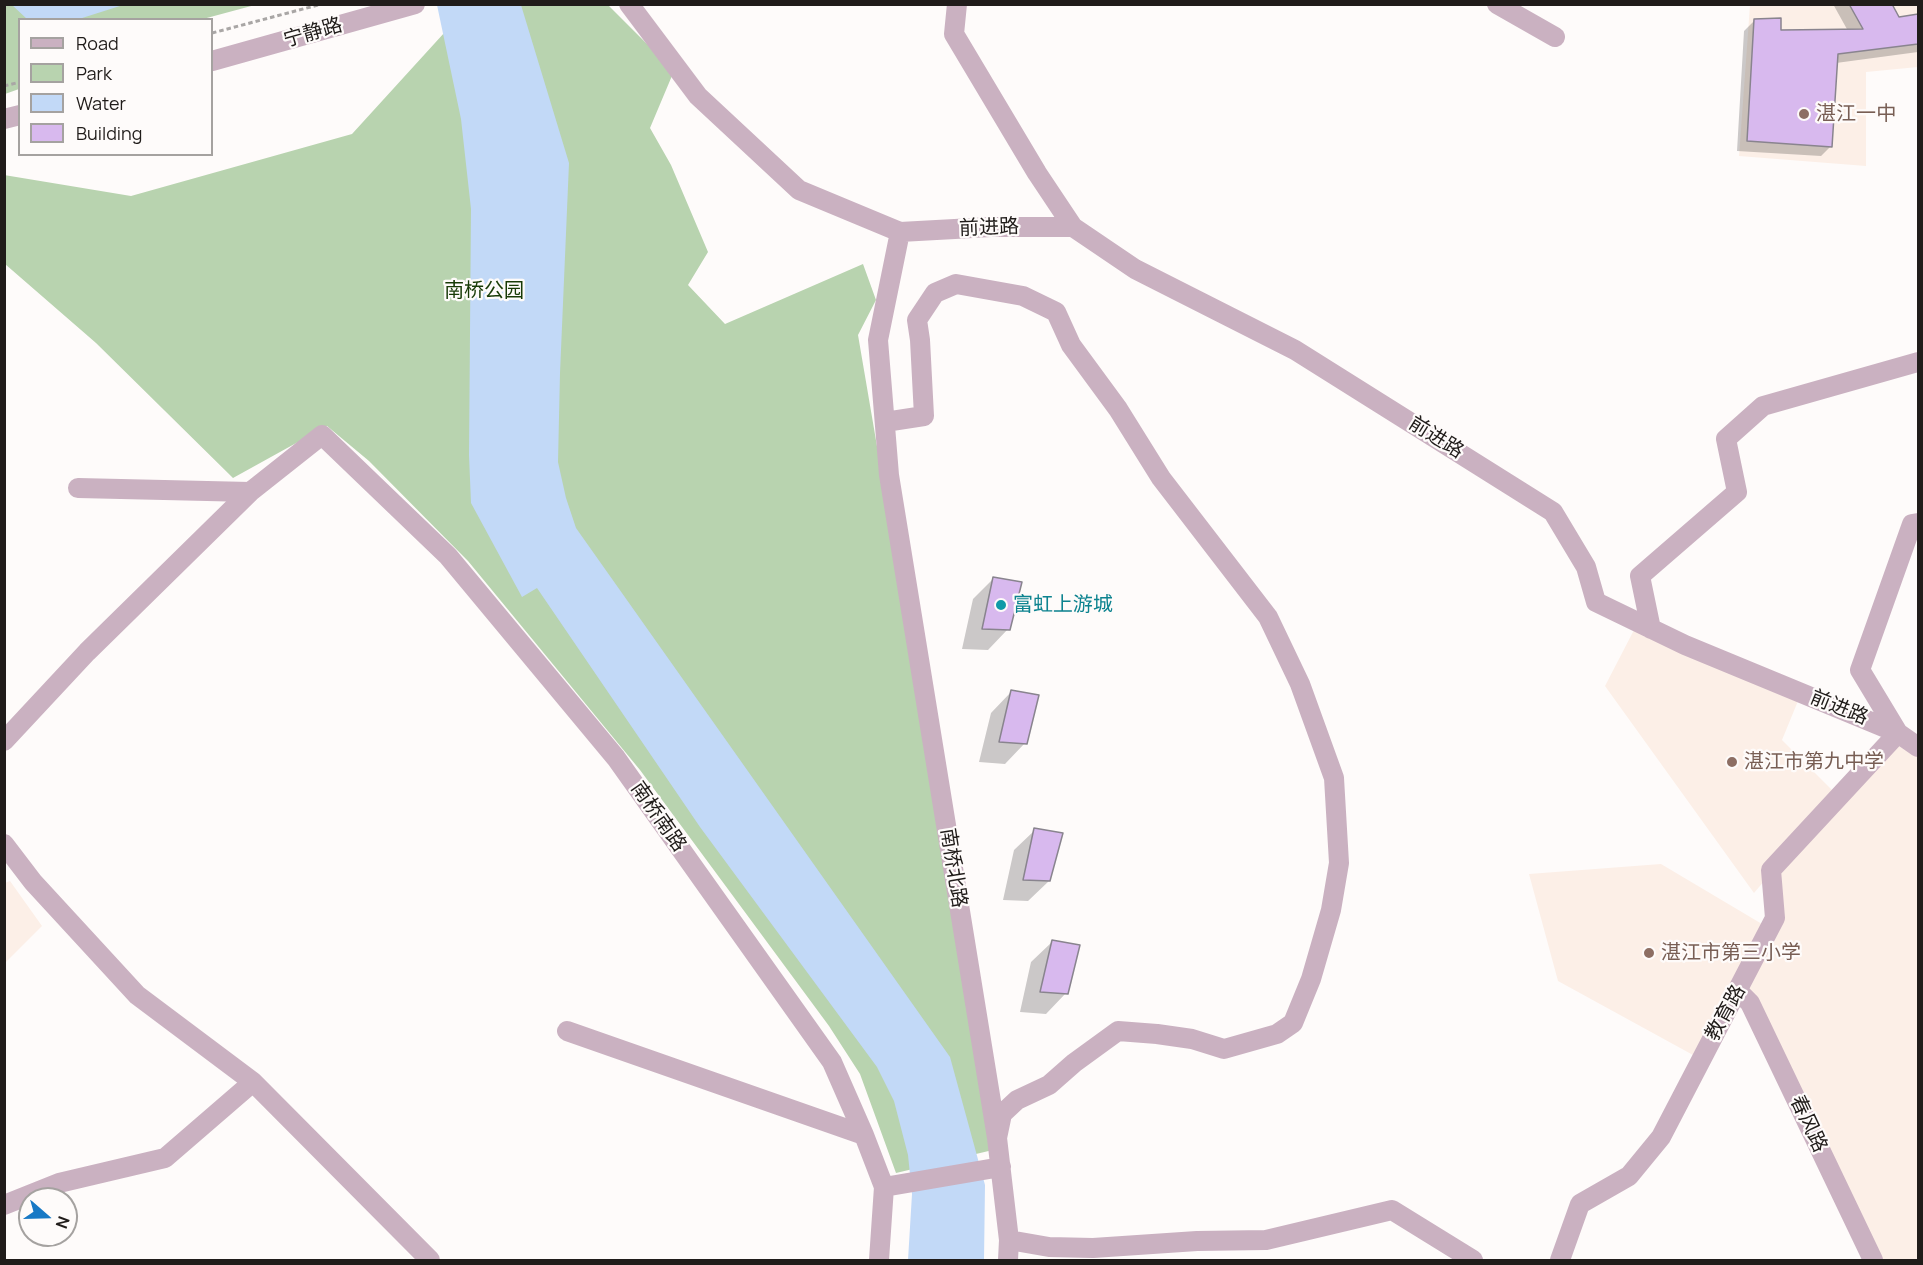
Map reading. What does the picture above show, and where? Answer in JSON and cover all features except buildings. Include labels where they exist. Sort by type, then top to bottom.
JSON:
[{"type":"street","name":"宁静路","points":[[213,61],[415,4]]},
{"type":"street","points":[[629,4],[698,96],[800,190],[900,232]]},
{"type":"street","points":[[957,4],[954,34],[1037,173],[1073,227]]},
{"type":"street","points":[[1497,4],[1555,37]]},
{"type":"street","name":"前进路","points":[[900,232],[991,227],[1073,227],[1136,268],[1295,350],[1553,512],[1586,567],[1596,602],[1685,645],[1899,733],[1918,747]]},
{"type":"street","name":"南桥北路","points":[[900,232],[878,340],[889,476],[997,1138],[1009,1240],[1008,1260]]},
{"type":"street","points":[[885,422],[924,416],[917,320],[935,293],[957,284],[1023,296],[1056,312],[1071,345],[1118,409],[1161,478],[1268,617],[1300,684],[1334,778],[1339,863],[1331,910],[1311,979],[1293,1023],[1277,1034],[1224,1049],[1192,1039],[1118,1031],[1074,1063],[1049,1085],[1017,1100],[1002,1114],[997,1138]]},
{"type":"street","points":[[1652,628],[1640,576],[1737,492],[1726,439],[1763,406],[1918,362]]},
{"type":"street","name":"南桥南路","points":[[249,492],[322,435],[448,556],[616,758],[832,1062],[884,1187],[879,1260]]},
{"type":"street","points":[[78,488],[249,492]]},
{"type":"street","points":[[4,741],[87,652],[249,492]]},
{"type":"street","points":[[1899,733],[1860,670],[1912,524],[1918,523]]},
{"type":"street","name":"教育路","points":[[1560,1260],[1580,1203],[1629,1176],[1661,1137],[1776,918],[1771,870],[1899,733]]},
{"type":"street","points":[[4,844],[33,882],[137,995],[253,1082],[430,1260]]},
{"type":"street","name":"春风路","points":[[1738,991],[1750,1003],[1873,1260]]},
{"type":"street","points":[[567,1031],[864,1135]]},
{"type":"street","points":[[4,1205],[59,1183],[165,1158],[253,1082]]},
{"type":"street","points":[[884,1187],[1001,1167]]},
{"type":"street","points":[[1009,1240],[1049,1247],[1093,1248],[1197,1241],[1266,1240],[1392,1210],[1473,1260]]},
{"type":"path","points":[[213,33],[322,4]]},
{"type":"shaded area","name":"湛江一中","points":[[1750,5],[1918,5],[1918,67],[1866,72],[1866,166],[1739,156]]},
{"type":"shaded area","points":[[1634,630],[1798,701],[1782,740],[1839,797],[1898,733],[1918,747],[1918,1260],[1873,1260],[1738,991],[1775,918],[1770,874],[1754,893],[1605,686]]},
{"type":"shaded area","name":"湛江市第三小学","points":[[1661,864],[1762,924],[1693,1055],[1558,981],[1529,874]]},
{"type":"shaded area","points":[[10,881],[42,926],[5,963],[5,883]]},
{"type":"green space","name":"南桥公园","points":[[511,4],[608,5],[674,71],[650,128],[671,165],[708,252],[688,285],[725,324],[863,264],[876,300],[858,335],[997,1149],[896,1173],[860,1074],[829,1026],[640,770],[468,561],[369,461],[327,426],[233,478],[96,343],[5,264],[4,175],[131,196],[352,134],[455,21]]},
{"type":"green space","points":[[5,5],[255,5],[207,18],[18,18],[18,89],[5,94]]},
{"type":"water","points":[[12,5],[123,5],[82,18],[26,18]]},
{"type":"water","points":[[437,5],[521,5],[569,163],[558,462],[576,528],[950,1057],[985,1185],[984,1260],[908,1260],[912,1194],[908,1155],[894,1101],[877,1067],[700,827],[537,588],[522,597],[471,503],[469,455],[471,209],[461,119]]},
{"type":"place","name":"湛江一中","points":[[1804,114]]},
{"type":"place","name":"富虹上游城","points":[[1001,605]]},
{"type":"place","name":"湛江市第九中学","points":[[1732,762]]},
{"type":"place","name":"湛江市第三小学","points":[[1649,953]]}]
